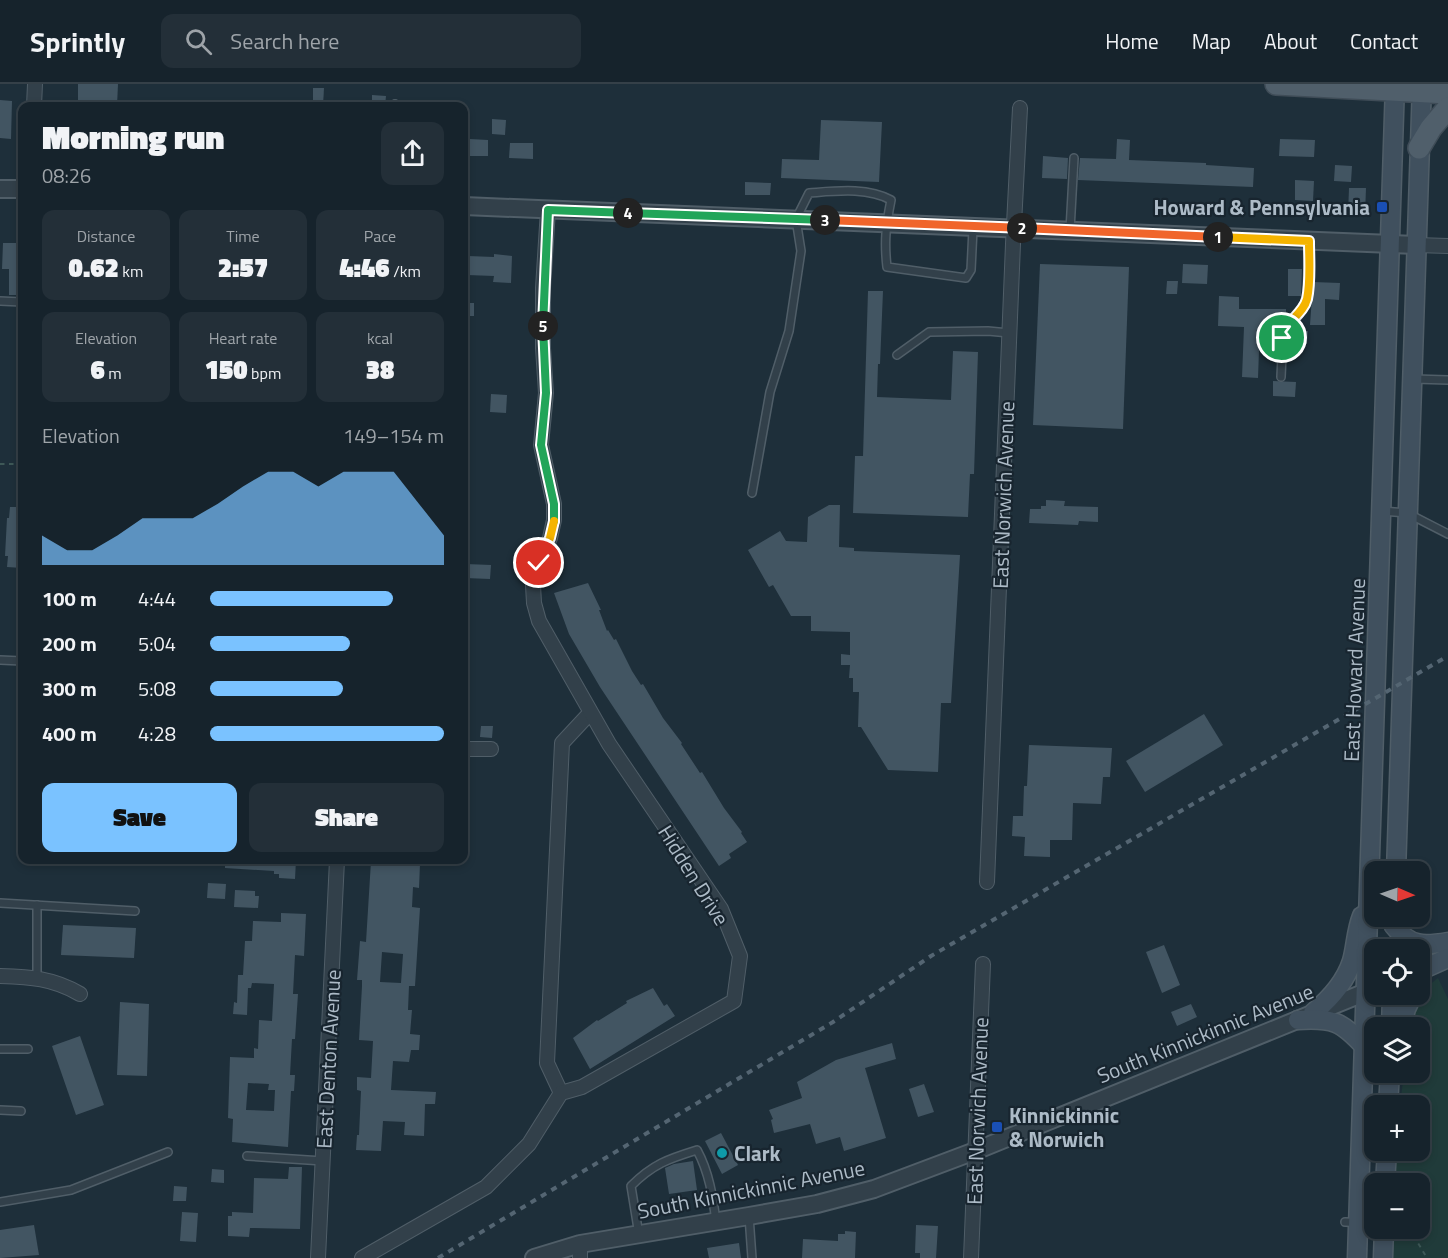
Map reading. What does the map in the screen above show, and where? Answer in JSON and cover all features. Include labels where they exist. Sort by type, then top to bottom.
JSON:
[{"type":"main road","points":[[1276,84],[1422,88],[1448,93]]},
{"type":"main road","name":"East Howard Avenue","points":[[1371,861],[1395,87]]},
{"type":"main road","points":[[1396,861],[1422,88]]},
{"type":"main road","points":[[1419,148],[1431,128],[1448,108]]},
{"type":"main road","points":[[1306,1017],[1331,997],[1346,976],[1352,961],[1364,909]]},
{"type":"main road","points":[[1398,927],[1402,937],[1412,942],[1424,945],[1448,942]]},
{"type":"main road","points":[[1306,1017],[1332,1021],[1348,1028],[1364,1046]]},
{"type":"main road","name":"East Howard Avenue","points":[[1357,1258],[1364,1046]]},
{"type":"main road","points":[[1383,1258],[1384,1239]]},
{"type":"street","points":[[34,102],[35,84]]},
{"type":"street","name":"East Norwich Avenue","points":[[987,882],[1020,108]]},
{"type":"street","points":[[0,189],[18,189]]},
{"type":"street","points":[[468,206],[1448,246]]},
{"type":"street","name":"Hidden Drive","points":[[548,210],[543,288],[546,393],[541,445],[554,504],[554,520],[533,585],[538,621],[615,754],[721,909],[740,956],[734,1001],[582,1087],[561,1094]]},
{"type":"street","points":[[362,1258],[486,1187],[529,1144],[561,1094],[547,1063],[562,742],[590,713]]},
{"type":"street","points":[[468,749],[491,749]]},
{"type":"street","name":"East Denton Avenue","points":[[318,1258],[337,864]]},
{"type":"street","name":"East Norwich Avenue","points":[[971,1258],[983,964]]},
{"type":"street","points":[[0,976],[37,977],[64,984],[80,994]]},
{"type":"street","name":"South Kinnickinnic Avenue","points":[[534,1258],[580,1251],[639,1235],[817,1204],[874,1189],[975,1151],[1364,993]]},
{"type":"lane","points":[[1070,230],[1074,158]]},
{"type":"lane","points":[[752,493],[770,392],[789,331],[801,251],[796,219],[809,193],[841,191],[879,194],[891,200],[884,244],[886,267],[966,278],[971,270],[973,226]]},
{"type":"lane","points":[[1281,376],[1282,333],[1298,316],[1307,299],[1309,241]]},
{"type":"lane","points":[[0,301],[18,302]]},
{"type":"lane","points":[[897,355],[929,332],[1009,333]]},
{"type":"lane","points":[[1412,379],[1448,380]]},
{"type":"lane","points":[[1382,511],[1407,513],[1448,534]]},
{"type":"lane","points":[[0,660],[18,661]]},
{"type":"lane","points":[[0,903],[135,911]]},
{"type":"lane","points":[[37,905],[37,977]]},
{"type":"lane","points":[[0,1049],[28,1049]]},
{"type":"lane","points":[[0,1110],[21,1111]]},
{"type":"lane","points":[[639,1235],[631,1186],[647,1170],[667,1160],[697,1150],[704,1162],[716,1222]]},
{"type":"lane","points":[[0,1202],[70,1190],[168,1152]]},
{"type":"lane","points":[[247,1156],[323,1161]]},
{"type":"lane","points":[[749,1216],[752,1258]]},
{"type":"path","points":[[0,464],[18,464],[18,489]]},
{"type":"path","points":[[1416,1239],[1427,1258]]},
{"type":"green space","points":[[1438,978],[1448,999],[1448,1258],[1392,1258],[1393,1239],[1430,1239],[1430,1173],[1395,1173],[1396,1161],[1430,1161],[1430,1095],[1401,1095],[1403,1083],[1430,1083],[1430,1017],[1412,1017],[1416,1005],[1430,1005],[1432,983]]},
{"type":"building","points":[[78,84],[118,84],[117,102],[78,102]]},
{"type":"building","points":[[313,88],[324,88],[323,102],[313,102]]},
{"type":"building","points":[[372,95],[386,96],[385,102],[372,102]]},
{"type":"building","points":[[0,100],[12,101],[11,139],[0,138]]},
{"type":"building","points":[[492,119],[506,120],[505,135],[492,134]]},
{"type":"building","points":[[821,120],[882,122],[879,182],[781,178],[782,159],[819,160]]},
{"type":"building","points":[[470,139],[488,140],[488,156],[469,156]]},
{"type":"building","points":[[1117,139],[1130,140],[1129,160],[1206,163],[1206,165],[1254,168],[1253,187],[1078,180],[1080,158],[1116,159]]},
{"type":"building","points":[[1280,139],[1315,140],[1314,157],[1279,156]]},
{"type":"building","points":[[510,143],[533,143],[533,159],[509,158]]},
{"type":"building","points":[[1043,156],[1068,158],[1067,179],[1042,178]]},
{"type":"building","points":[[1335,165],[1352,166],[1351,182],[1334,181]]},
{"type":"building","points":[[1295,180],[1314,181],[1313,201],[1295,200]]},
{"type":"building","points":[[745,182],[771,183],[770,195],[745,195]]},
{"type":"building","points":[[1349,188],[1366,188],[1365,215],[1348,214]]},
{"type":"building","points":[[3,243],[18,243],[18,295],[9,295],[9,269],[2,269]]},
{"type":"building","points":[[494,254],[512,256],[511,283],[493,282],[494,276],[468,275],[468,256],[494,257]]},
{"type":"building","points":[[1040,264],[1129,267],[1123,429],[1033,425]]},
{"type":"building","points":[[1183,264],[1208,265],[1207,284],[1182,283]]},
{"type":"building","points":[[1288,269],[1302,269],[1301,296],[1288,296]]},
{"type":"building","points":[[1167,281],[1178,281],[1177,294],[1166,294]]},
{"type":"building","points":[[1313,282],[1340,283],[1339,300],[1325,299],[1325,325],[1310,325]]},
{"type":"building","points":[[868,291],[883,291],[877,397],[951,400],[953,351],[978,352],[974,474],[970,474],[968,517],[853,513],[855,456],[863,456]]},
{"type":"building","points":[[1219,296],[1239,297],[1239,309],[1286,309],[1284,324],[1260,323],[1258,378],[1242,377],[1244,327],[1218,326]]},
{"type":"building","points":[[468,303],[474,303],[474,316],[468,316]]},
{"type":"building","points":[[1295,330],[1308,331],[1307,344],[1294,343]]},
{"type":"building","points":[[1273,381],[1296,382],[1295,397],[1273,396]]},
{"type":"building","points":[[491,394],[507,395],[506,413],[490,412]]},
{"type":"building","points":[[1046,500],[1065,501],[1064,506],[1098,507],[1098,522],[1079,521],[1078,525],[1029,523],[1030,509],[1041,509],[1041,506],[1046,506]]},
{"type":"building","points":[[829,505],[840,505],[839,547],[854,548],[854,551],[960,555],[951,703],[941,703],[938,772],[888,770],[861,727],[858,727],[859,692],[853,692],[853,678],[849,678],[850,665],[841,665],[841,654],[850,655],[850,632],[811,631],[811,616],[791,616],[773,585],[769,587],[748,550],[780,531],[786,541],[807,542],[808,517]]},
{"type":"building","points":[[10,507],[18,507],[18,568],[7,567],[8,556],[5,556],[7,518],[9,518]]},
{"type":"building","points":[[468,564],[491,565],[490,579],[468,578]]},
{"type":"building","points":[[588,583],[601,610],[599,610],[607,631],[614,640],[616,639],[641,685],[643,684],[663,718],[682,743],[700,773],[702,772],[747,842],[729,854],[731,858],[719,866],[600,687],[569,634],[554,593]]},
{"type":"building","points":[[1204,714],[1223,745],[1145,792],[1126,761]]},
{"type":"building","points":[[481,726],[493,726],[492,738],[480,737]]},
{"type":"building","points":[[1029,745],[1112,748],[1110,777],[1103,777],[1101,804],[1073,803],[1072,840],[1050,840],[1050,857],[1024,856],[1025,837],[1012,836],[1013,816],[1023,816]]},
{"type":"building","points":[[225,864],[296,864],[295,879],[279,878],[279,874],[274,874],[274,871],[225,868]]},
{"type":"building","points":[[371,864],[420,864],[419,888],[413,887],[412,907],[420,908],[415,986],[409,986],[408,1010],[412,1010],[410,1034],[420,1035],[419,1050],[411,1050],[409,1062],[393,1061],[391,1090],[436,1092],[435,1104],[425,1104],[424,1136],[404,1135],[405,1122],[383,1121],[381,1151],[356,1150],[361,1091],[357,1090],[357,1077],[371,1078],[373,1041],[359,1040],[362,980],[357,980],[360,941],[366,942]],"holes":[[[382,952],[403,954],[401,983],[380,982]]]},
{"type":"building","points":[[208,883],[226,884],[225,899],[207,898]]},
{"type":"building","points":[[235,890],[255,891],[255,896],[259,896],[258,908],[234,907]]},
{"type":"building","points":[[281,913],[306,914],[304,956],[295,955],[293,994],[298,994],[295,1039],[292,1039],[290,1075],[295,1075],[294,1091],[291,1091],[288,1147],[232,1142],[233,1119],[228,1118],[230,1057],[254,1058],[254,1048],[258,1049],[259,1020],[272,1021],[274,984],[252,983],[251,988],[248,988],[247,1015],[233,1014],[234,1002],[237,1003],[238,975],[243,975],[245,941],[252,941],[253,921],[281,922]],"holes":[[[248,1083],[269,1084],[268,1090],[275,1090],[274,1111],[246,1110]]]},
{"type":"building","points":[[63,925],[136,928],[134,958],[61,955]]},
{"type":"building","points":[[1164,945],[1180,985],[1162,993],[1146,952]]},
{"type":"building","points":[[653,988],[664,1006],[667,1004],[675,1016],[590,1069],[573,1038],[597,1020],[627,1003],[626,1001]]},
{"type":"building","points":[[120,1002],[149,1004],[147,1076],[117,1075]]},
{"type":"building","points":[[1191,1004],[1197,1017],[1177,1026],[1171,1012]]},
{"type":"building","points":[[80,1036],[104,1105],[76,1115],[52,1046]]},
{"type":"building","points":[[892,1043],[896,1059],[865,1068],[886,1138],[844,1151],[840,1137],[816,1144],[810,1124],[774,1133],[771,1120],[773,1119],[769,1110],[802,1098],[797,1082],[836,1060]]},
{"type":"building","points":[[924,1084],[934,1112],[918,1117],[909,1089]]},
{"type":"building","name":"Clark","points":[[721,1133],[738,1165],[722,1174],[705,1141]]},
{"type":"building","points":[[693,1161],[697,1190],[669,1194],[665,1168]]},
{"type":"building","points":[[289,1167],[302,1167],[300,1229],[250,1228],[249,1237],[228,1236],[228,1216],[232,1216],[232,1212],[253,1213],[254,1178],[288,1179]]},
{"type":"building","points":[[212,1169],[224,1170],[224,1183],[211,1182]]},
{"type":"building","points":[[174,1186],[187,1187],[186,1201],[173,1201]]},
{"type":"building","points":[[182,1212],[198,1213],[196,1242],[180,1241]]},
{"type":"building","points":[[34,1225],[39,1255],[0,1258],[0,1230]]},
{"type":"building","points":[[916,1225],[938,1226],[936,1258],[920,1258],[920,1253],[915,1253]]},
{"type":"building","points":[[845,1231],[856,1232],[855,1258],[802,1258],[803,1239],[838,1241],[838,1234],[845,1234]]},
{"type":"building","points":[[739,1243],[741,1258],[709,1258],[707,1248]]},
{"type":"railway","points":[[438,1258],[833,1022],[931,956],[1448,656]]},
{"type":"place","name":"Howard & Pennsylvania","points":[[1382,207]]},
{"type":"place","name":"Kinnickinnic & Norwich","points":[[997,1127]]},
{"type":"place","name":"Clark","points":[[722,1153]]},
{"type":"route","points":[[539,563],[550,538],[554,520],[554,504],[541,445],[546,393],[543,288],[548,210],[1014,227],[1309,241],[1307,299],[1298,316],[1282,333],[1282,338]]}]
